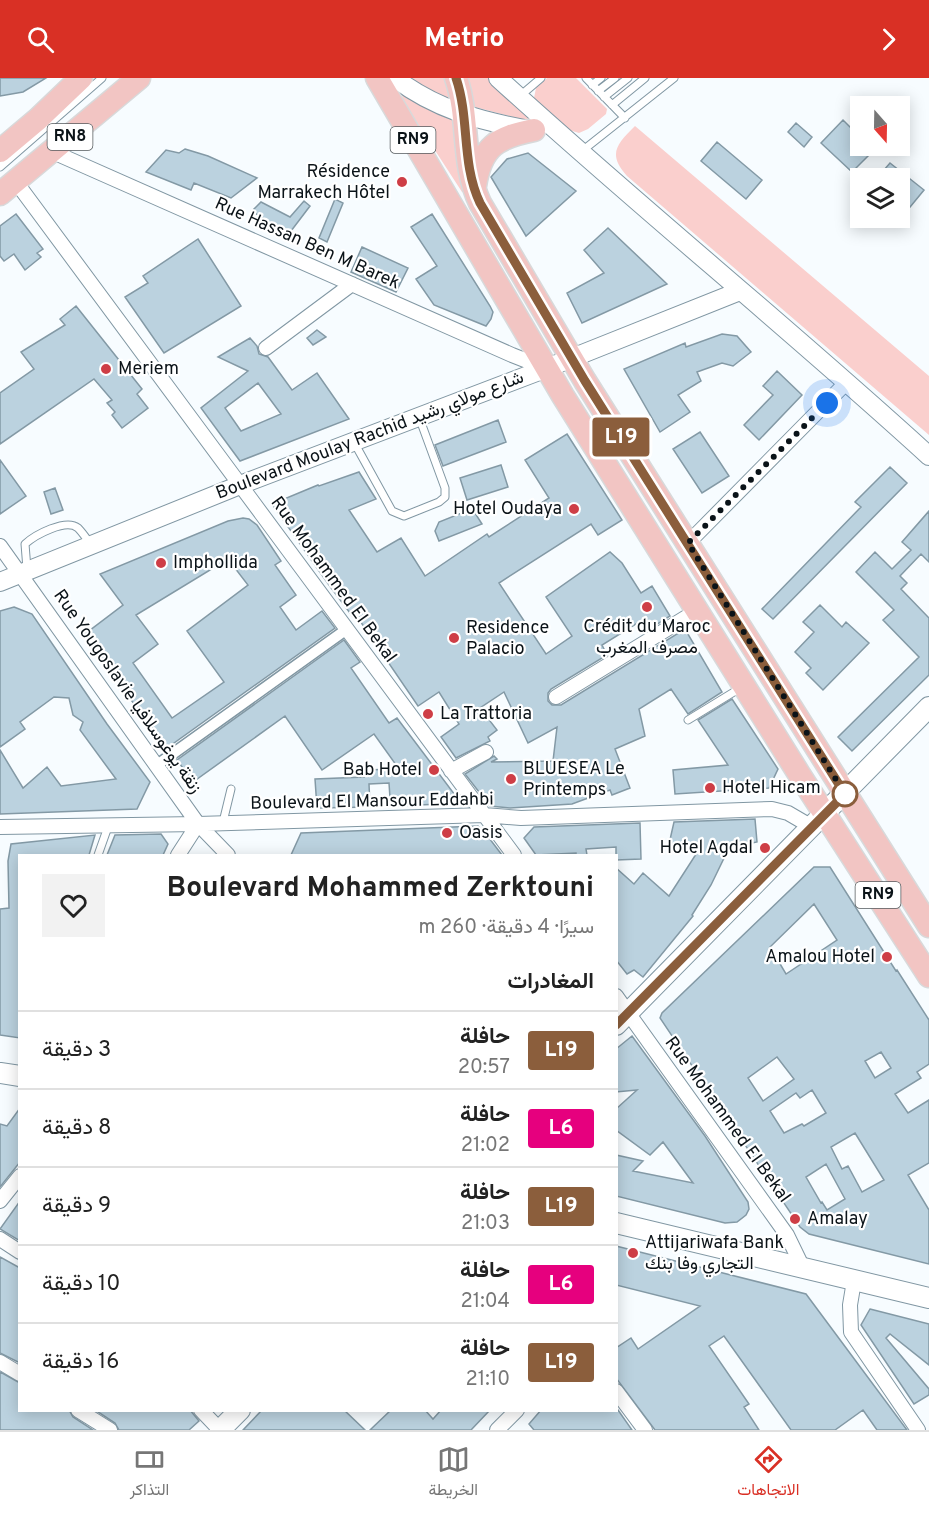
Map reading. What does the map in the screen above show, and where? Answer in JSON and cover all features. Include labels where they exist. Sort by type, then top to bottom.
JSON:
[{"type":"main road","name":"RN8","points":[[5,141],[81,78]]},
{"type":"main road","name":"RN8","points":[[5,181],[53,152],[139,78]]},
{"type":"main road","name":"RN9","points":[[377,78],[547,368],[745,686],[819,820],[929,976]]},
{"type":"main road","name":"RN9","points":[[456,78],[464,115],[468,168],[474,190],[571,358],[929,926]]},
{"type":"main road","points":[[474,190],[480,164],[491,147],[507,137],[545,130]]},
{"type":"main road","points":[[622,1018],[929,707]]},
{"type":"main road","points":[[0,1073],[18,1076]]},
{"type":"main road","points":[[618,1223],[929,1298]]},
{"type":"main road","points":[[220,1430],[238,1412]]},
{"type":"street","points":[[395,78],[428,100],[464,115],[489,122],[545,130]]},
{"type":"street","points":[[498,78],[519,97],[545,130],[582,152],[929,456]]},
{"type":"street","name":"Rue Hassan Ben M Barek","points":[[53,152],[512,355],[547,368]]},
{"type":"street","name":"Rue Mohammed El Bekal","points":[[5,181],[240,485],[513,854]]},
{"type":"street","points":[[266,348],[352,284]]},
{"type":"street","name":"Boulevard Moulay Rachid شارع مولاي رشيد","points":[[0,582],[240,485],[547,368],[740,291]]},
{"type":"street","points":[[688,543],[847,382]]},
{"type":"street","name":"Rue Yougoslavie زنقة يوغوسلافيا","points":[[0,546],[24,572],[198,824],[227,854]]},
{"type":"street","points":[[556,697],[698,609]]},
{"type":"street","points":[[157,765],[347,629]]},
{"type":"street","points":[[451,771],[486,752]]},
{"type":"street","name":"Boulevard El Mansour Eddahbi","points":[[0,826],[198,824],[484,815],[521,818],[772,809],[819,820]]},
{"type":"street","points":[[179,854],[198,824]]},
{"type":"street","name":"Rue Mohammed El Bekal","points":[[618,1003],[622,1018],[787,1235],[803,1268]]},
{"type":"street","points":[[0,1201],[18,1178]]},
{"type":"street","points":[[0,1239],[18,1251]]},
{"type":"street","points":[[854,1281],[850,1305],[851,1332],[918,1430]]},
{"type":"street","points":[[0,1362],[18,1373]]},
{"type":"street","points":[[618,1395],[645,1430]]},
{"type":"street","points":[[81,1412],[110,1430]]},
{"type":"street","points":[[203,1412],[220,1430]]},
{"type":"street","points":[[497,1430],[515,1412]]},
{"type":"lane","points":[[5,181],[102,78]]},
{"type":"lane","points":[[519,97],[540,78]]},
{"type":"lane","points":[[587,78],[625,118]]},
{"type":"lane","points":[[592,85],[601,78]]},
{"type":"lane","points":[[601,94],[615,78]]},
{"type":"lane","points":[[601,94],[628,78]]},
{"type":"lane","points":[[612,105],[645,78]]},
{"type":"lane","points":[[582,152],[674,78]]},
{"type":"lane","points":[[354,441],[392,511],[404,516],[439,502],[445,497],[445,488],[418,417]]},
{"type":"lane","points":[[24,572],[25,544],[34,536],[67,524],[76,526],[92,545]]},
{"type":"lane","points":[[688,720],[745,686]]},
{"type":"lane","points":[[223,822],[231,789]]},
{"type":"lane","points":[[98,854],[109,824]]},
{"type":"shaded area","points":[[412,78],[448,78],[454,102],[426,89]]},
{"type":"shaded area","points":[[467,78],[490,78],[535,117],[532,122],[475,107]]},
{"type":"shaded area","points":[[547,78],[576,78],[607,109],[606,114],[588,129],[579,133],[569,130],[534,98],[536,88]]},
{"type":"shaded area","points":[[405,94],[425,108],[455,119],[465,193],[462,192],[403,101],[402,95]]},
{"type":"shaded area","points":[[635,126],[929,376],[929,435],[627,176],[617,161],[616,155],[619,144]]},
{"type":"building","points":[[0,78],[46,78],[23,92],[0,96]]},
{"type":"building","points":[[843,120],[850,127],[850,156],[868,156],[856,168],[850,168],[850,170],[821,143]]},
{"type":"building","points":[[796,123],[812,137],[804,147],[788,132]]},
{"type":"building","points":[[717,142],[762,180],[746,199],[701,161]]},
{"type":"building","points":[[185,149],[208,156],[257,178],[231,198],[194,183],[191,190],[146,172],[166,150],[179,153]]},
{"type":"building","points":[[528,153],[576,191],[526,236],[491,177],[507,159]]},
{"type":"building","points":[[890,163],[896,168],[886,168]]},
{"type":"building","points":[[910,179],[924,190],[910,207]]},
{"type":"building","points":[[335,199],[343,203],[327,242],[319,238]]},
{"type":"building","points":[[304,201],[310,206],[288,235],[252,211],[261,202],[290,217]]},
{"type":"building","points":[[16,214],[43,249],[37,253],[41,257],[25,270],[14,254],[4,261],[0,256],[0,226]]},
{"type":"building","points":[[432,214],[493,312],[486,326],[434,305],[416,279],[437,266],[411,227]]},
{"type":"building","points":[[608,228],[667,284],[582,323],[567,293],[604,273],[584,250]]},
{"type":"building","points":[[198,239],[241,306],[164,353],[125,297],[148,283],[143,276]]},
{"type":"building","points":[[362,247],[408,268],[396,292],[351,272]]},
{"type":"building","points":[[76,306],[142,389],[137,394],[148,408],[122,428],[112,415],[115,412],[107,403],[112,400],[94,379],[0,444],[0,393],[34,369],[21,352],[65,325],[60,319]]},
{"type":"building","points":[[317,330],[326,337],[313,345],[307,338]]},
{"type":"building","points":[[722,334],[737,336],[751,352],[733,366],[722,363],[697,372],[701,381],[678,395],[690,412],[660,432],[624,369],[685,343],[686,347]]},
{"type":"building","points":[[250,338],[257,346],[259,354],[268,357],[292,390],[317,373],[349,419],[240,461],[201,408],[248,371],[218,357]],"holes":[[[258,383],[281,414],[241,431],[225,408]]]},
{"type":"building","points":[[777,371],[802,395],[759,440],[744,425],[773,395],[763,386]]},
{"type":"building","points":[[498,420],[506,442],[443,466],[435,445]]},
{"type":"building","points":[[700,432],[729,476],[702,493],[673,449]]},
{"type":"building","points":[[567,434],[622,520],[598,535],[591,524],[499,583],[546,654],[572,636],[546,597],[610,552],[622,563],[641,593],[652,586],[670,616],[645,632],[639,622],[602,645],[607,655],[551,689],[548,693],[548,701],[552,705],[561,705],[685,629],[722,692],[688,714],[671,689],[639,709],[645,736],[615,749],[630,788],[612,795],[610,790],[572,804],[510,808],[490,806],[465,774],[494,756],[497,759],[491,762],[553,761],[557,727],[528,743],[504,692],[480,708],[497,730],[488,737],[490,741],[456,758],[441,737],[459,724],[439,692],[418,706],[356,615],[353,617],[272,504],[318,485],[359,472],[376,499],[349,510],[377,552],[401,538],[425,576],[487,534],[489,537],[549,498],[525,460]]},
{"type":"building","points":[[0,460],[26,496],[0,514]]},
{"type":"building","points":[[501,465],[508,487],[467,500],[460,478]]},
{"type":"building","points":[[890,467],[907,483],[773,619],[762,609],[861,507],[855,502]]},
{"type":"building","points":[[55,488],[63,510],[51,514],[44,492]]},
{"type":"building","points":[[469,510],[475,513],[482,524],[439,541],[435,531],[439,522]]},
{"type":"building","points":[[929,511],[929,562],[921,554],[900,576],[907,583],[901,589],[929,618],[929,675],[852,751],[838,737],[919,657],[883,620],[894,610],[856,572],[875,552],[892,569],[911,550],[902,542]]},
{"type":"building","points":[[243,518],[257,525],[281,561],[275,565],[296,595],[280,607],[296,630],[322,611],[335,628],[167,748],[85,634],[123,605],[100,574],[228,521]],"holes":[[[228,559],[248,585],[187,631],[224,682],[172,718],[133,663],[158,644],[136,615]]]},
{"type":"building","points":[[820,605],[842,627],[846,622],[869,643],[823,690],[806,673],[811,668],[795,652],[814,632],[803,622]]},
{"type":"building","points":[[14,607],[32,614],[107,724],[150,782],[137,809],[0,814],[0,750],[23,788],[47,767],[61,786],[116,779],[80,730],[83,722],[73,715],[69,698],[54,697],[20,722],[25,729],[0,747],[0,611]]},
{"type":"building","points":[[344,640],[360,662],[351,668],[389,723],[397,718],[455,795],[443,804],[393,806],[389,783],[369,784],[370,807],[317,808],[315,779],[364,777],[363,770],[399,769],[374,734],[322,770],[285,716],[193,782],[177,760]]},
{"type":"building","points":[[732,699],[778,769],[769,788],[675,794],[673,770],[728,765],[698,720]]},
{"type":"building","points":[[755,819],[757,842],[729,848],[693,916],[643,977],[634,970],[627,974],[618,963],[618,870],[634,884],[643,873],[669,896],[702,845],[669,844],[674,822]]},
{"type":"building","points":[[640,823],[641,859],[618,860],[616,847],[586,849],[587,854],[535,854],[524,838],[534,827]]},
{"type":"building","points":[[478,826],[501,854],[291,854],[301,833]]},
{"type":"building","points":[[161,834],[168,844],[163,854],[107,854],[115,835]]},
{"type":"building","points":[[95,835],[89,854],[18,854],[18,1038],[0,1035],[0,909],[9,908],[8,861],[11,844]]},
{"type":"building","points":[[814,867],[830,867],[929,1020],[929,1064],[917,1072],[921,1078],[895,1094],[908,1113],[929,1100],[929,1163],[908,1175],[929,1210],[929,1264],[809,1234],[800,1227],[660,1018],[662,1013]],"holes":[[[814,904],[837,940],[786,974],[770,947]],[[881,1052],[891,1068],[875,1078],[865,1061]],[[777,1057],[794,1079],[763,1101],[748,1078]],[[812,1090],[826,1113],[804,1126],[802,1124],[784,1133],[770,1111],[796,1093],[800,1098]],[[855,1133],[884,1180],[862,1192],[848,1166],[842,1169],[831,1147]],[[826,1164],[845,1199],[827,1210],[806,1177]]]},
{"type":"building","points":[[632,1036],[705,1136],[748,1202],[749,1209],[746,1215],[737,1222],[725,1223],[618,1196],[618,1155],[643,1161],[633,1171],[693,1183],[663,1142],[650,1155],[618,1131],[618,1107],[637,1090],[618,1092],[618,1047]]},
{"type":"building","points":[[18,1111],[18,1164],[0,1187],[0,1124],[7,1126]]},
{"type":"building","points":[[18,1204],[18,1240],[0,1229]]},
{"type":"building","points":[[618,1247],[806,1294],[907,1430],[877,1430],[863,1410],[835,1430],[791,1430],[724,1336],[709,1346],[749,1404],[744,1407],[759,1430],[655,1430],[618,1381],[618,1347],[631,1338],[638,1349],[700,1306],[618,1286]]},
{"type":"building","points":[[0,1257],[18,1267],[18,1362],[0,1353]]},
{"type":"building","points":[[870,1309],[929,1324],[929,1365],[890,1334],[886,1338],[929,1389],[929,1395],[914,1404],[861,1325]]},
{"type":"building","points":[[0,1372],[18,1382],[18,1412],[70,1412],[73,1417],[93,1430],[0,1430]]},
{"type":"building","points":[[618,1410],[632,1430],[534,1430],[529,1424],[539,1412],[618,1412]]},
{"type":"building","points":[[98,1412],[192,1412],[199,1421],[189,1430],[119,1430],[115,1423]]},
{"type":"building","points":[[260,1412],[346,1412],[365,1430],[243,1430]]},
{"type":"building","points":[[389,1412],[427,1412],[433,1419],[439,1412],[488,1412],[471,1430],[370,1430]]},
{"type":"bus line","name":"L19","points":[[456,78],[462,104],[469,174],[480,203],[585,381],[845,794],[618,1023]]},
{"type":"place","name":"Résidence Marrakech Hôtel","points":[[402,182]]},
{"type":"place","name":"Meriem","points":[[106,369]]},
{"type":"place","name":"Hotel Oudaya","points":[[574,509]]},
{"type":"place","name":"Imphollida","points":[[161,563]]},
{"type":"place","name":"Crédit du Maroc مصرف المغرب","points":[[647,607]]},
{"type":"place","name":"Residence Palacio","points":[[454,638]]},
{"type":"place","name":"La Trattoria","points":[[428,714]]},
{"type":"place","name":"Bab Hotel","points":[[434,770]]},
{"type":"place","name":"BLUESEA Le Printemps","points":[[511,779]]},
{"type":"place","name":"Hotel Hicam","points":[[710,788]]},
{"type":"place","name":"Oasis","points":[[447,833]]},
{"type":"place","name":"Hotel Agdal","points":[[765,848]]},
{"type":"place","name":"Amalou Hotel","points":[[887,957]]},
{"type":"place","name":"Amalay","points":[[795,1219]]},
{"type":"place","name":"Attijariwafa Bank التجاري وفا بنك","points":[[633,1253]]},
{"type":"route","points":[[827,403],[688,543],[845,794]]}]
